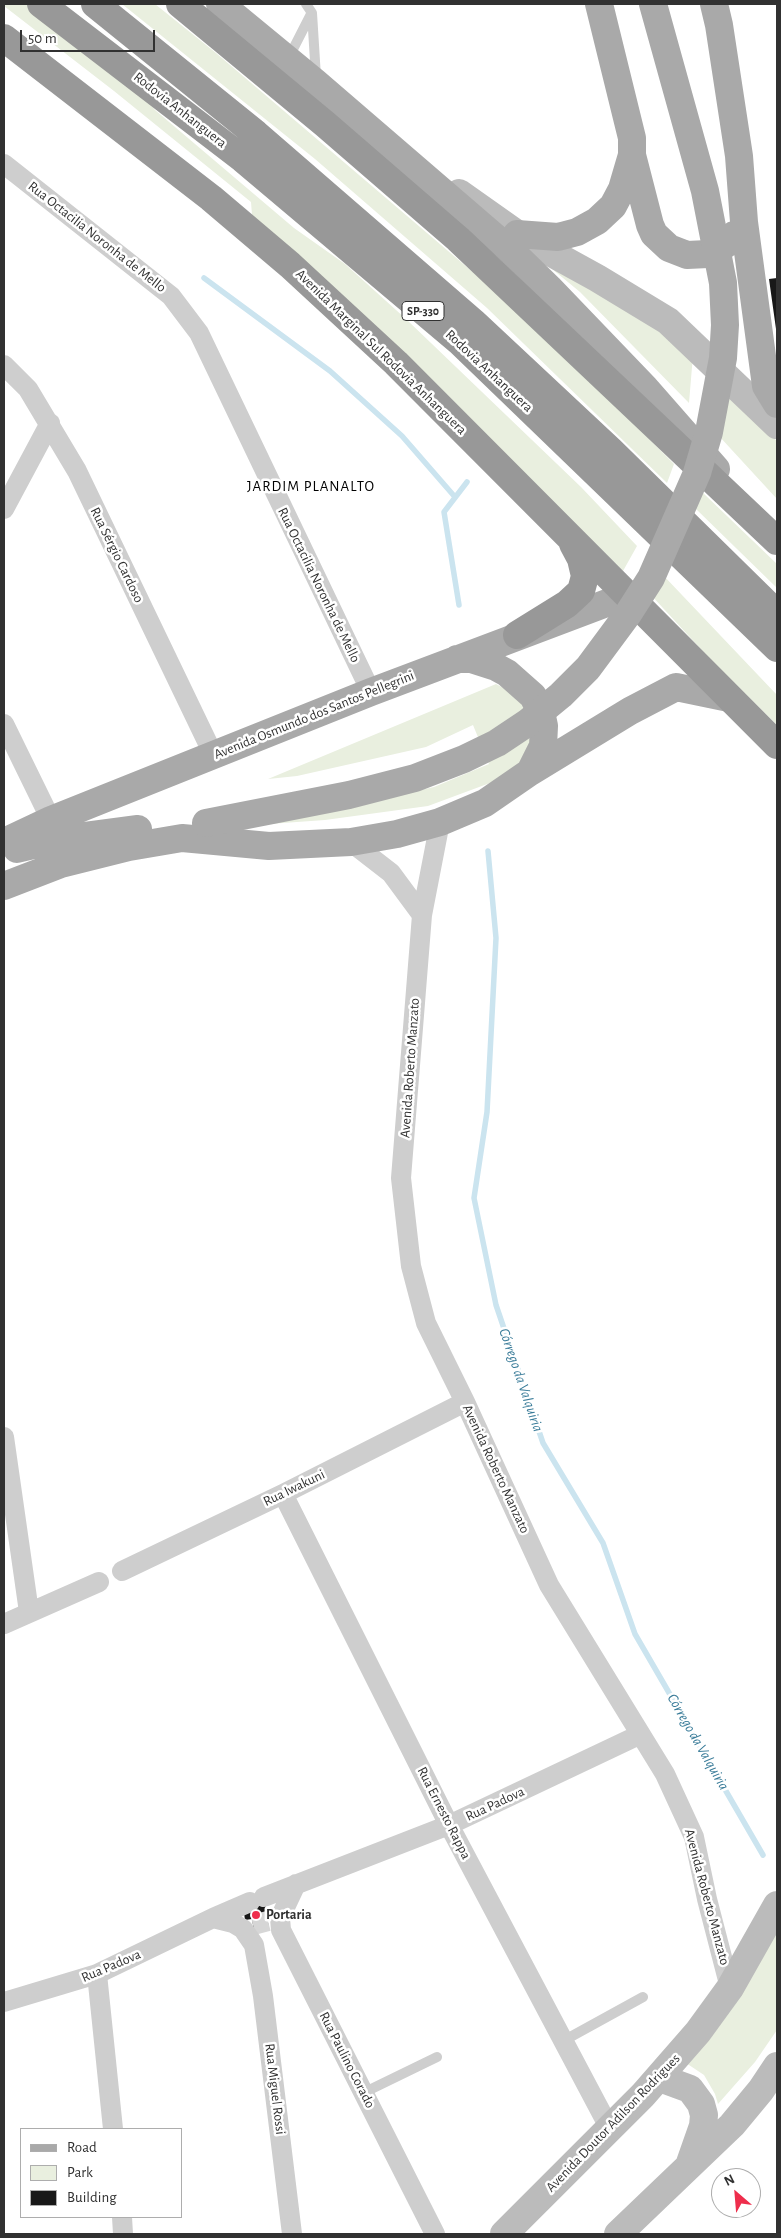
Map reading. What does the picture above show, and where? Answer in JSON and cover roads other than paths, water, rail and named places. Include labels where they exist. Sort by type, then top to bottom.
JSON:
[{"type":"highway","name":"Rodovia Anhanguera","points":[[41,4],[244,159],[459,341],[777,648]]},
{"type":"highway","name":"Rodovia Anhanguera","points":[[95,4],[256,134],[473,322],[598,438],[777,614]]},
{"type":"highway","points":[[180,4],[325,124],[458,239],[777,539]]},
{"type":"highway","name":"Avenida Marginal Sul Rodovia Anhanguera","points":[[4,38],[211,198],[290,265],[396,363],[777,746]]},
{"type":"highway","points":[[517,635],[567,604],[581,591],[585,576],[581,560],[566,532]]},
{"type":"main road","points":[[220,4],[316,83],[511,251],[644,388],[777,539]]},
{"type":"main road","points":[[599,4],[627,112],[632,138],[632,155],[654,234],[669,248],[687,255],[708,254],[726,244],[744,222]]},
{"type":"main road","points":[[4,852],[55,840],[206,822],[349,795],[415,778],[464,759],[497,743],[527,724],[561,696],[588,668],[628,614],[651,578],[697,473],[710,432],[723,358],[725,325],[722,283],[705,191],[653,4]]},
{"type":"main road","points":[[714,4],[719,25],[739,156],[744,222],[766,386],[777,404]]},
{"type":"main road","points":[[517,234],[558,237],[577,232],[597,221],[613,206],[622,189],[632,155]]},
{"type":"main road","name":"Avenida Osmundo dos Santos Pellegrini","points":[[4,842],[51,820],[371,692],[517,635],[628,595]]},
{"type":"main road","points":[[456,659],[471,659],[496,666],[533,696],[541,712],[544,726],[543,746],[530,772]]},
{"type":"main road","points":[[129,847],[182,838],[269,846],[351,842],[397,834],[440,822],[485,803],[530,772],[630,711],[676,687],[729,698]]},
{"type":"main road","points":[[4,886],[61,864],[129,847],[206,822]]},
{"type":"street","points":[[374,133],[517,234],[597,278],[668,321],[777,426]]},
{"type":"street","name":"Rua Octacilia Noronha de Mello","points":[[4,164],[171,296],[199,333],[371,692]]},
{"type":"street","name":"Rua Sérgio Cardoso","points":[[4,366],[28,389],[77,471],[214,756]]},
{"type":"street","points":[[4,509],[50,423]]},
{"type":"street","points":[[4,724],[51,820]]},
{"type":"street","name":"Avenida Roberto Manzato","points":[[440,822],[422,915],[401,1178],[411,1266],[426,1323],[465,1402],[548,1585],[639,1735],[665,1774],[694,1837],[707,1899],[730,1988]]},
{"type":"street","points":[[351,842],[391,873],[422,915]]},
{"type":"street","name":"Rua Iwakuni","points":[[122,1571],[283,1494],[465,1402]]},
{"type":"street","points":[[4,1437],[5,1461],[29,1612]]},
{"type":"street","name":"Rua Ernesto Rappa","points":[[283,1494],[449,1825],[610,2129]]},
{"type":"street","points":[[4,1624],[99,1582]]},
{"type":"street","name":"Rua Padova","points":[[4,2002],[97,1974],[213,1918],[449,1825],[639,1735]]},
{"type":"street","points":[[213,1918],[233,1924],[260,1928],[296,1884]]},
{"type":"street","name":"Avenida Doutor Adilson Rodrigues","points":[[504,2234],[660,2078],[698,2032],[730,1988],[777,1905]]},
{"type":"street","name":"Rua Paulino Corado","points":[[260,1928],[285,1939],[435,2234]]},
{"type":"street","name":"Rua Miguel Rossi","points":[[260,1928],[271,2061],[292,2234]]},
{"type":"street","points":[[97,1974],[113,2128]]},
{"type":"street","points":[[618,2234],[732,2125],[761,2090],[777,2066]]},
{"type":"street","points":[[660,2078],[690,2089],[701,2104],[704,2115],[703,2126],[688,2169]]},
{"type":"street","points":[[122,2218],[123,2234]]},
{"type":"lane","points":[[306,4],[312,13],[316,83]]},
{"type":"lane","points":[[287,60],[312,13]]},
{"type":"lane","points":[[564,2041],[643,1997]]},
{"type":"lane","points":[[363,2093],[437,2057]]},
{"type":"waterway","points":[[204,278],[330,371],[402,436],[455,497]]},
{"type":"waterway","name":"Córrego da Valquiria","points":[[459,605],[444,512],[467,482]]},
{"type":"waterway","name":"Córrego da Valquiria","points":[[488,851],[496,938],[487,1112],[474,1198],[496,1305],[543,1443],[603,1543],[635,1634],[763,1855]]},
{"type":"tunnel","points":[[253,1925],[268,1921]]},
{"type":"place","name":"Portaria","points":[[256,1915]]},
{"type":"district","name":"JARDIM PLANALTO","points":[[311,486]]}]
